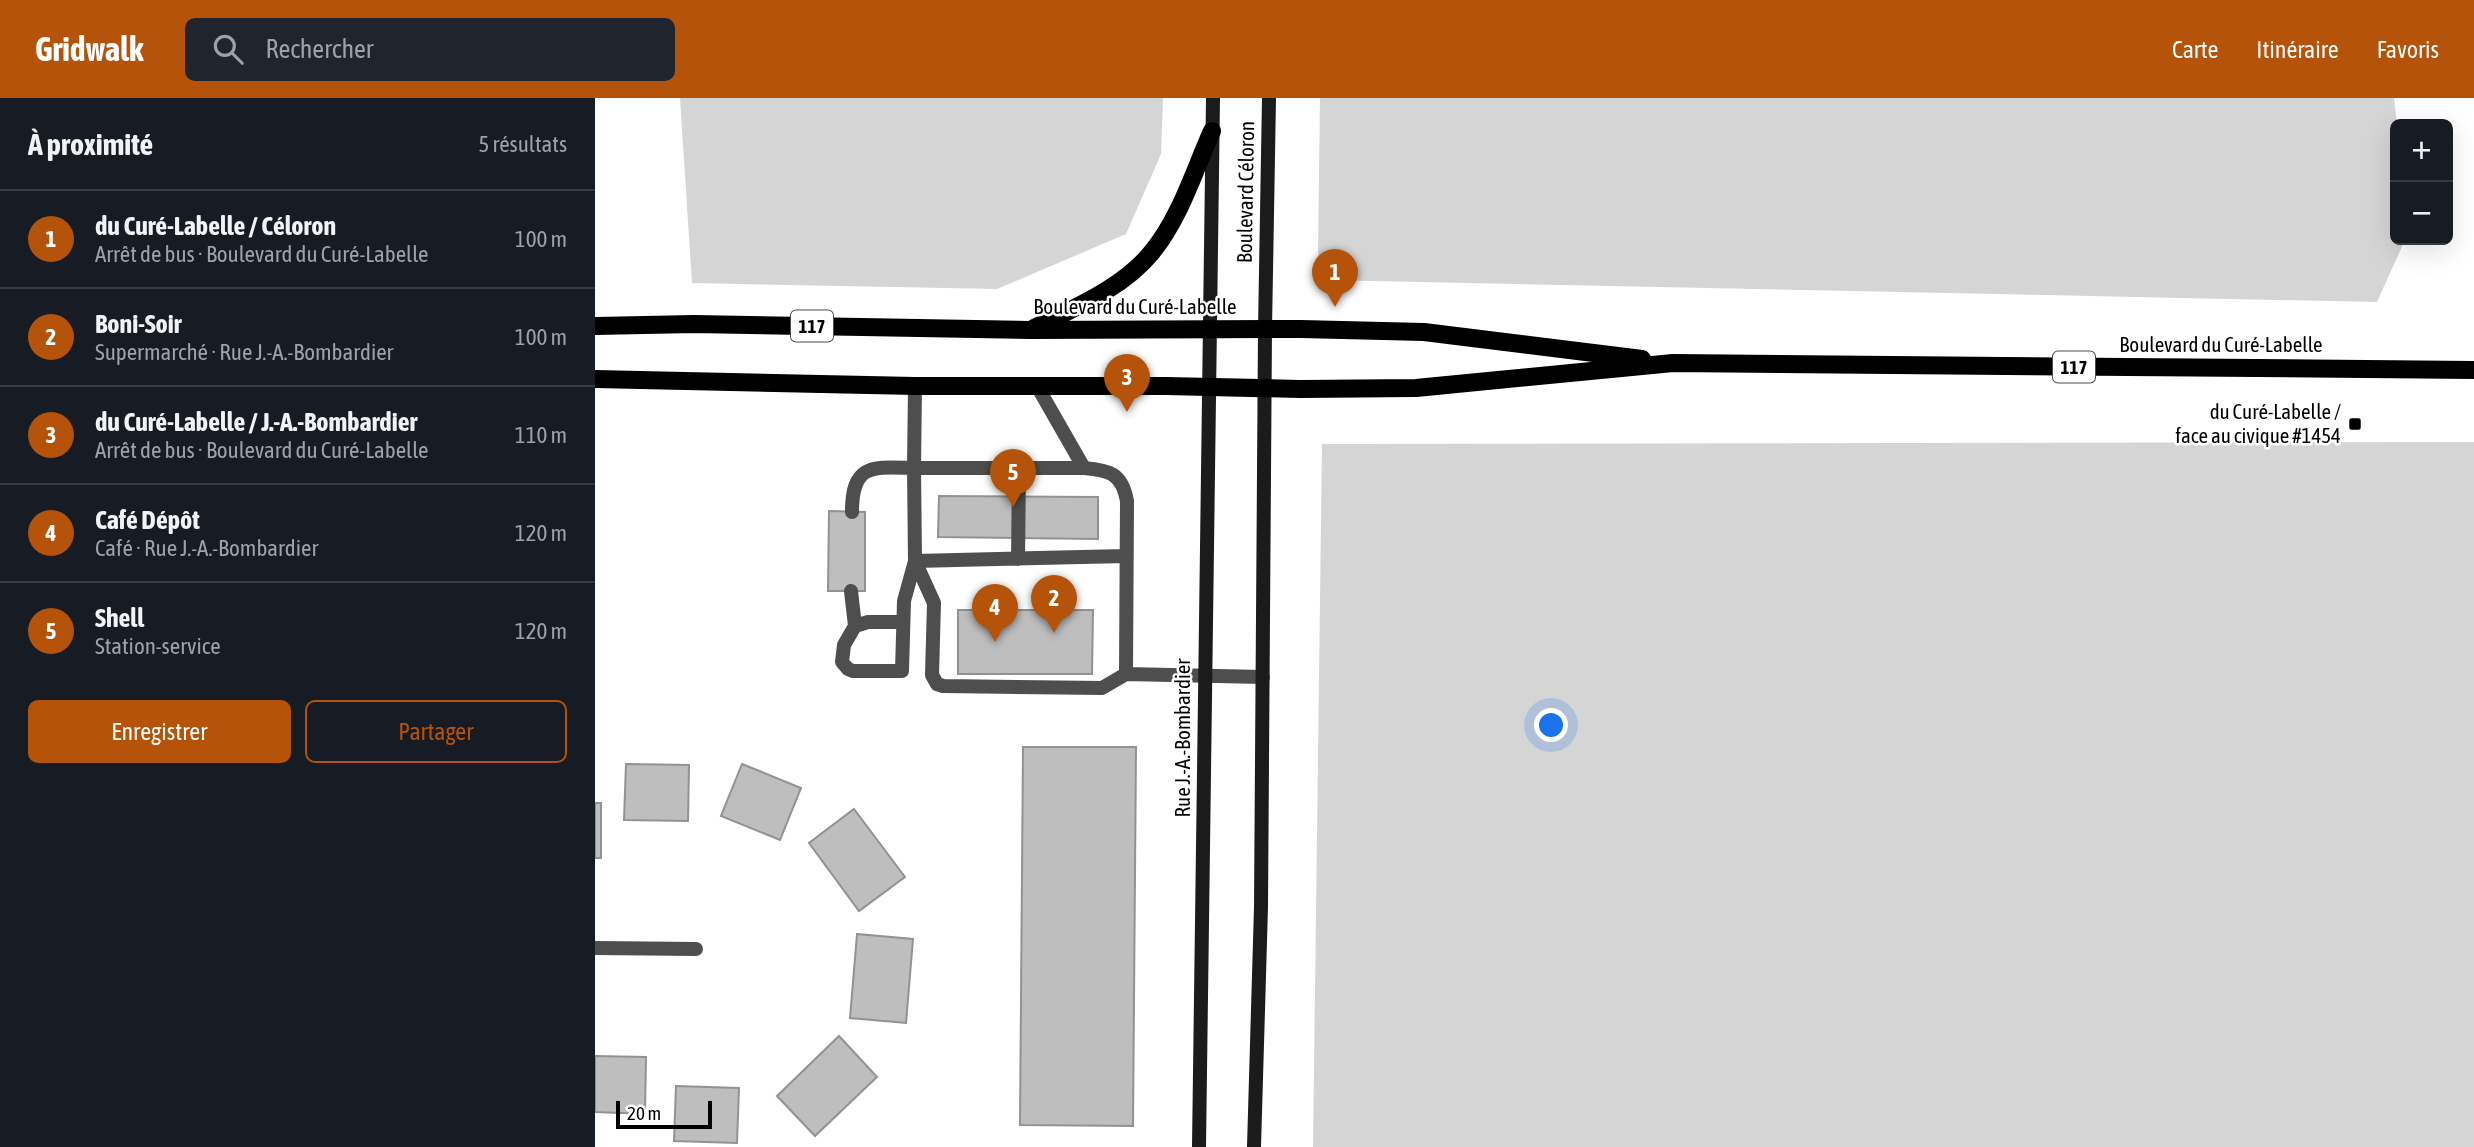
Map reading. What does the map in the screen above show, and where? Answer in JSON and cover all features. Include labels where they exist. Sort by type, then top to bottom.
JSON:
[{"type":"main road","points":[[1030,330],[1096,296],[1129,274],[1151,254],[1176,213],[1212,131]]},
{"type":"main road","name":"Boulevard du Curé-Labelle","points":[[595,326],[694,324],[1030,330],[1265,329],[1424,332],[1673,363]]},
{"type":"main road","name":"Boulevard du Curé-Labelle","points":[[595,379],[915,386],[1416,388],[1673,363],[2474,370]]},
{"type":"street","name":"Boulevard Céloron","points":[[1209,329],[1213,98]]},
{"type":"street","name":"Boulevard Céloron","points":[[1265,329],[1269,98]]},
{"type":"street","name":"Rue J.-A.-Bombardier","points":[[1199,1147],[1209,329]]},
{"type":"street","points":[[1254,1147],[1261,907],[1265,329]]},
{"type":"street","points":[[851,591],[855,626],[844,645],[842,662],[853,671],[902,671],[904,601],[915,561],[915,386]]},
{"type":"street","points":[[1037,386],[1084,468]]},
{"type":"street","points":[[852,512],[853,487],[864,473],[883,467],[1084,468],[1103,470],[1117,476],[1125,488],[1127,501],[1126,674]]},
{"type":"street","points":[[1018,559],[1019,468]]},
{"type":"street","points":[[915,561],[1126,556]]},
{"type":"street","points":[[915,561],[934,603],[932,675],[937,684],[943,686],[1102,688],[1126,674],[1263,677]]},
{"type":"street","points":[[855,626],[868,622],[903,622]]},
{"type":"street","points":[[595,948],[696,949]]},
{"type":"shaded area","points":[[680,98],[1163,98],[1161,154],[1126,234],[997,289],[692,283]]},
{"type":"shaded area","points":[[1320,98],[2394,98],[2396,119],[2390,119],[2390,245],[2403,245],[2377,302],[1325,280],[1318,253]]},
{"type":"shaded area","points":[[2474,442],[2474,1147],[1313,1147],[1322,444]]},
{"type":"building","points":[[939,496],[1098,497],[1098,539],[938,537]]},
{"type":"building","points":[[829,511],[865,512],[865,591],[828,591]]},
{"type":"building","points":[[958,610],[1093,610],[1092,674],[958,674]]},
{"type":"building","points":[[1023,747],[1136,747],[1133,1126],[1020,1125]]},
{"type":"building","points":[[626,764],[689,765],[688,821],[624,820]]},
{"type":"building","points":[[742,764],[801,788],[780,840],[721,816]]},
{"type":"building","points":[[595,803],[601,803],[601,858],[595,858]]},
{"type":"building","points":[[854,809],[905,877],[859,911],[809,843]]},
{"type":"building","points":[[857,934],[913,939],[906,1023],[850,1018]]},
{"type":"building","points":[[839,1036],[877,1077],[815,1136],[777,1096]]},
{"type":"building","points":[[595,1056],[646,1057],[645,1114],[595,1112]]},
{"type":"building","points":[[676,1086],[739,1088],[737,1143],[674,1141]]},
{"type":"place","name":"du Curé-Labelle / Céloron","points":[[1335,307]]},
{"type":"place","name":"du Curé-Labelle / J.-A.-Bombardier","points":[[1127,412]]},
{"type":"place","name":"du Curé-Labelle / face au civique #1454","points":[[2355,424]]},
{"type":"place","name":"Shell","points":[[1013,507]]},
{"type":"place","name":"Boni-Soir","points":[[1054,633]]},
{"type":"place","name":"Café Dépôt","points":[[995,642]]}]
